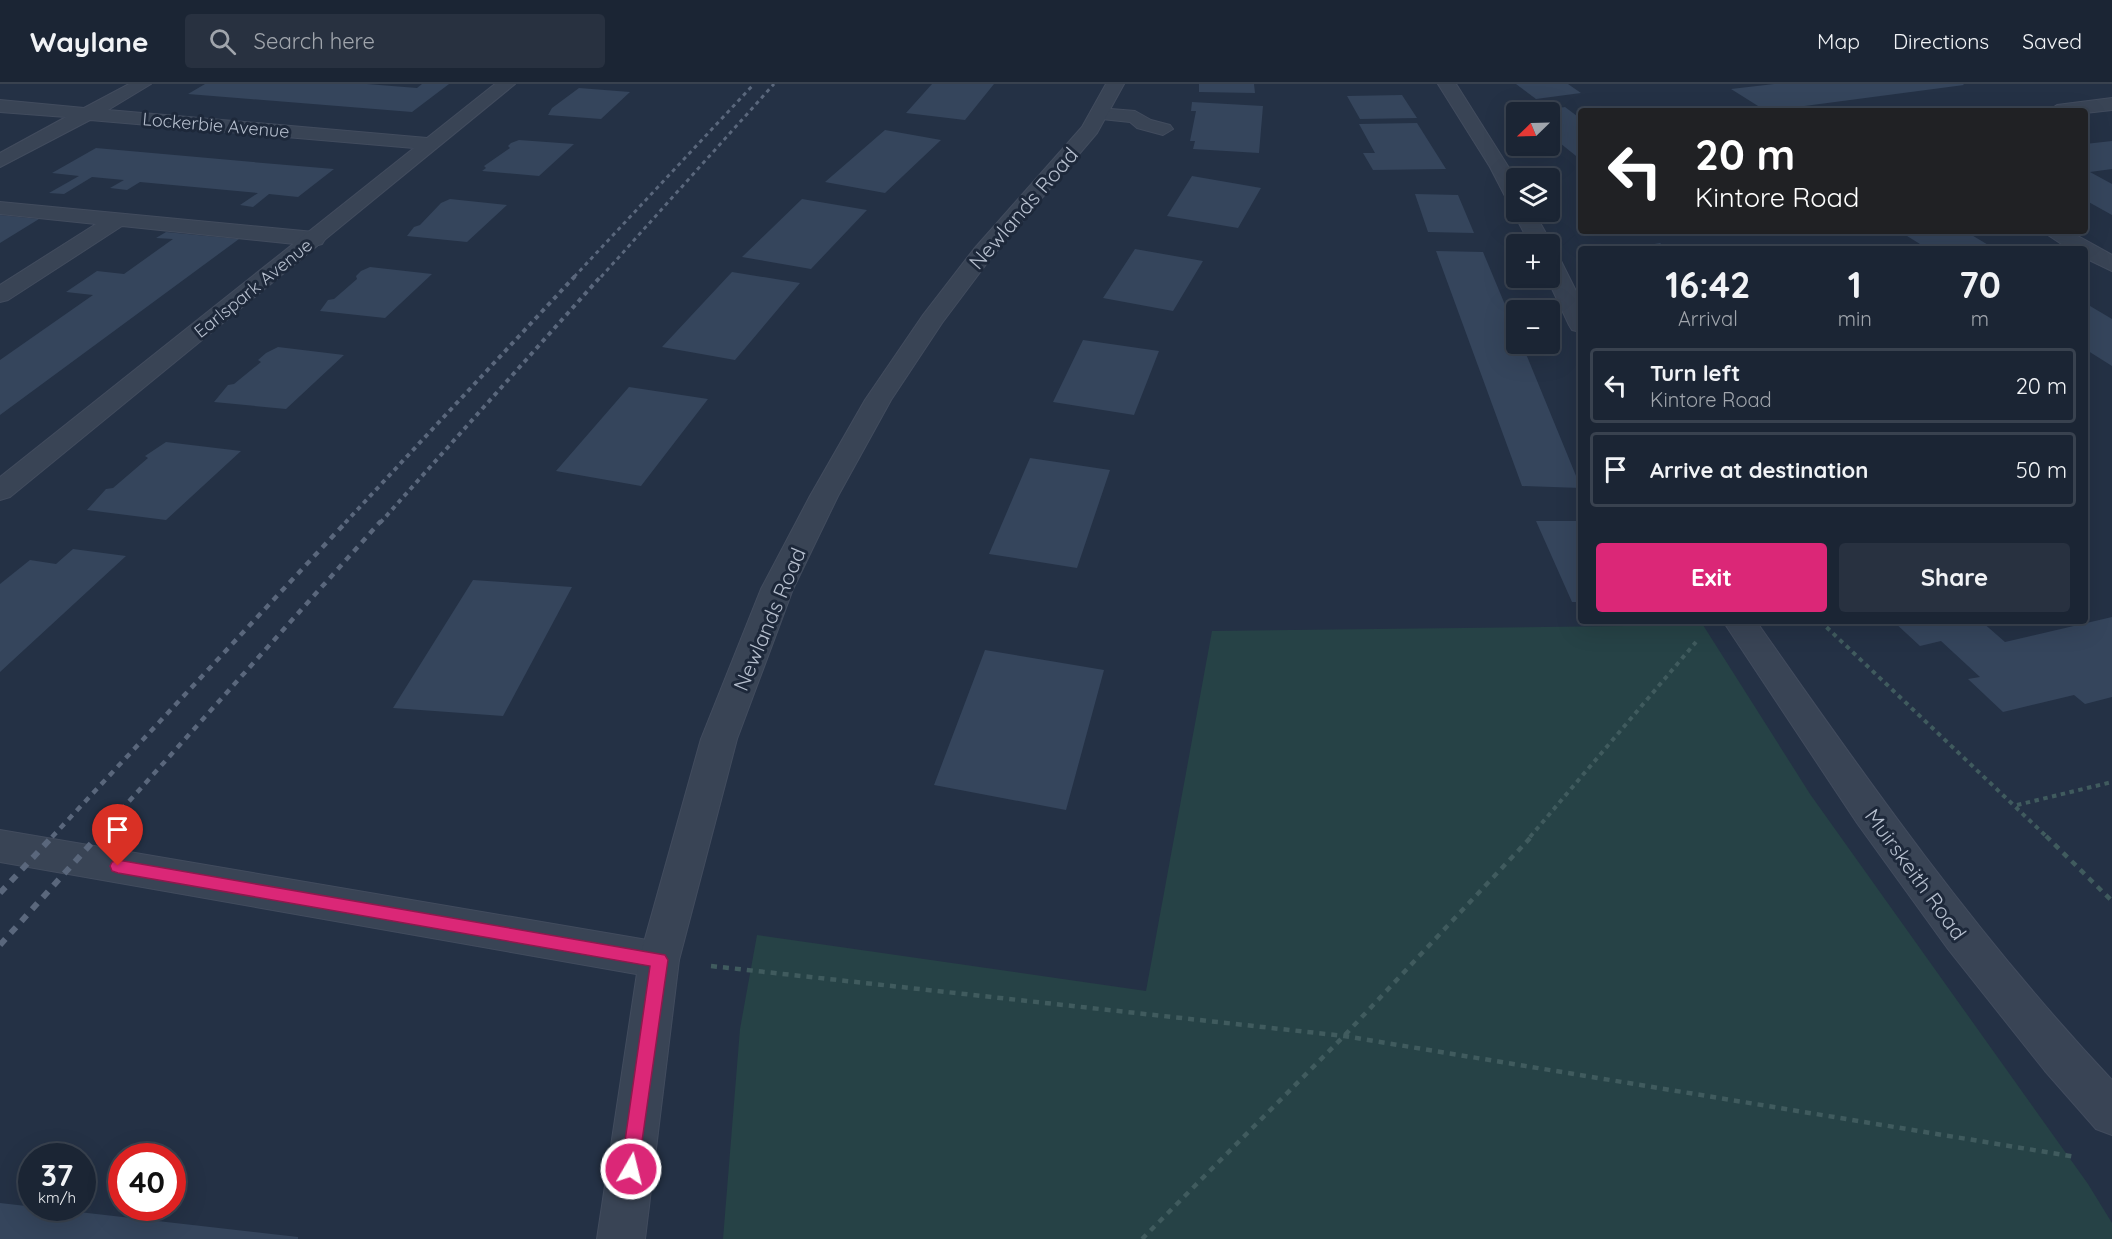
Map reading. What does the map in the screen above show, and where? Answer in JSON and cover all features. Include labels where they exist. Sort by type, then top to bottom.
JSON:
[{"type":"street","points":[[0,161],[142,84]]},
{"type":"street","name":"Earlspark Avenue","points":[[0,491],[506,84]]},
{"type":"street","name":"Newlands Road","points":[[621,1239],[659,960],[719,739],[777,589],[824,496],[878,400],[932,320],[982,254],[1078,144],[1115,84]]},
{"type":"street","points":[[1447,84],[1506,178]]},
{"type":"street","points":[[2081,108],[2112,104]]},
{"type":"street","name":"Lockerbie Avenue","points":[[0,106],[433,144]]},
{"type":"street","points":[[1098,114],[1135,117],[1144,124],[1163,129]]},
{"type":"street","points":[[0,208],[314,239]]},
{"type":"street","points":[[0,296],[117,220]]},
{"type":"street","points":[[2058,234],[2080,246]]},
{"type":"street","points":[[2088,251],[2112,264]]},
{"type":"street","points":[[1560,282],[1578,320]]},
{"type":"street","name":"Muirskeith Road","points":[[1741,624],[1832,756],[1970,948],[2019,1011],[2112,1113]]},
{"type":"street","points":[[0,846],[659,960]]},
{"type":"path","points":[[1823,624],[2016,806],[2112,901]]},
{"type":"path","points":[[1142,1239],[1344,1036],[1552,814],[1699,639]]},
{"type":"path","points":[[2016,806],[2112,782]]},
{"type":"path","points":[[659,960],[1344,1036],[2088,1159]]},
{"type":"green space","points":[[1703,625],[1810,794],[2088,1184],[2112,1223],[2112,1239],[723,1239],[740,1029],[757,935],[1146,991],[1212,631]]},
{"type":"building","points":[[205,84],[367,84],[417,88],[422,84],[449,84],[412,112],[188,94]]},
{"type":"building","points":[[932,84],[994,84],[965,120],[906,113]]},
{"type":"building","points":[[1199,84],[1254,84],[1255,93],[1199,92]]},
{"type":"building","points":[[1516,84],[1568,84],[1581,93],[1536,99]]},
{"type":"building","points":[[1774,84],[1964,85],[1789,108],[1761,108],[1731,89]]},
{"type":"building","points":[[579,88],[630,92],[601,119],[548,115],[552,108]]},
{"type":"building","points":[[1402,95],[1417,118],[1360,119],[1347,96]]},
{"type":"building","points":[[1192,102],[1263,106],[1259,153],[1193,149],[1195,141],[1190,141],[1196,111],[1191,111]]},
{"type":"building","points":[[1565,107],[1578,117],[1578,158],[1560,143],[1560,108]]},
{"type":"building","points":[[1417,123],[1446,169],[1373,170],[1363,153],[1375,153],[1359,124]]},
{"type":"building","points":[[885,130],[941,140],[885,193],[825,182]]},
{"type":"building","points":[[519,140],[574,144],[539,176],[482,171],[486,168],[484,166],[510,148],[508,146],[511,143]]},
{"type":"building","points":[[2112,141],[2112,169],[2090,172],[2112,184],[2112,215],[2088,202],[2088,144]]},
{"type":"building","points":[[96,148],[334,169],[298,197],[269,194],[253,207],[240,205],[258,193],[140,182],[127,190],[110,188],[124,180],[92,177],[64,194],[49,193],[79,176],[52,173]]},
{"type":"building","points":[[1192,176],[1261,188],[1238,228],[1167,216]]},
{"type":"building","points":[[1415,194],[1458,195],[1474,233],[1428,232]]},
{"type":"building","points":[[450,199],[507,205],[467,242],[407,236],[441,203]]},
{"type":"building","points":[[802,199],[867,210],[811,269],[742,257]]},
{"type":"building","points":[[0,215],[39,219],[0,243]]},
{"type":"building","points":[[166,232],[239,239],[0,415],[0,360],[93,295],[66,292],[97,271],[124,274],[173,239],[156,238]]},
{"type":"building","points":[[1904,234],[1970,234],[1990,246],[1923,246]]},
{"type":"building","points":[[1660,243],[1664,246],[1643,246]]},
{"type":"building","points":[[1135,249],[1203,261],[1173,311],[1103,298]]},
{"type":"building","points":[[1436,251],[1483,252],[1506,307],[1506,354],[1526,354],[1578,481],[1578,488],[1522,486]]},
{"type":"building","points":[[370,267],[432,274],[385,318],[320,311],[328,300],[334,299],[357,279],[356,276],[361,271]]},
{"type":"building","points":[[732,272],[800,283],[735,360],[662,347]]},
{"type":"building","points":[[2088,305],[2112,319],[2112,366],[2088,351]]},
{"type":"building","points":[[1083,340],[1159,351],[1134,415],[1053,402]]},
{"type":"building","points":[[278,347],[344,355],[286,409],[214,402],[228,385],[234,384],[261,362],[258,360],[266,353]]},
{"type":"building","points":[[629,387],[708,399],[641,486],[556,471]]},
{"type":"building","points":[[166,442],[241,451],[166,520],[87,510],[106,489],[113,488],[148,458],[145,456]]},
{"type":"building","points":[[1030,458],[1110,470],[1077,568],[989,554]]},
{"type":"building","points":[[1536,521],[1578,521],[1578,602],[1572,602]]},
{"type":"building","points":[[73,549],[126,556],[0,672],[0,584],[30,560],[56,564]]},
{"type":"building","points":[[473,580],[572,587],[503,716],[393,708]]},
{"type":"building","points":[[2112,617],[2112,697],[2085,704],[2074,695],[2003,712],[1968,679],[1980,677],[1941,641],[1920,646],[1896,624],[1984,624],[2005,642]]},
{"type":"building","points":[[985,650],[1104,670],[1066,810],[934,785]]},
{"type":"building","points":[[0,1203],[18,1205],[18,1221],[96,1221],[96,1214],[108,1215],[108,1221],[158,1221],[298,1237],[298,1239],[0,1239]]},
{"type":"railway","points":[[574,277],[754,84]]},
{"type":"railway","points":[[601,277],[774,84]]},
{"type":"railway","points":[[345,523],[576,275]]},
{"type":"railway","points":[[380,523],[602,275]]},
{"type":"railway","points":[[52,837],[347,521]]},
{"type":"railway","points":[[97,837],[381,521]]},
{"type":"railway","points":[[0,893],[53,836]]},
{"type":"railway","points":[[0,945],[98,836]]},
{"type":"route","points":[[118,866],[659,960],[631,1169]]}]
